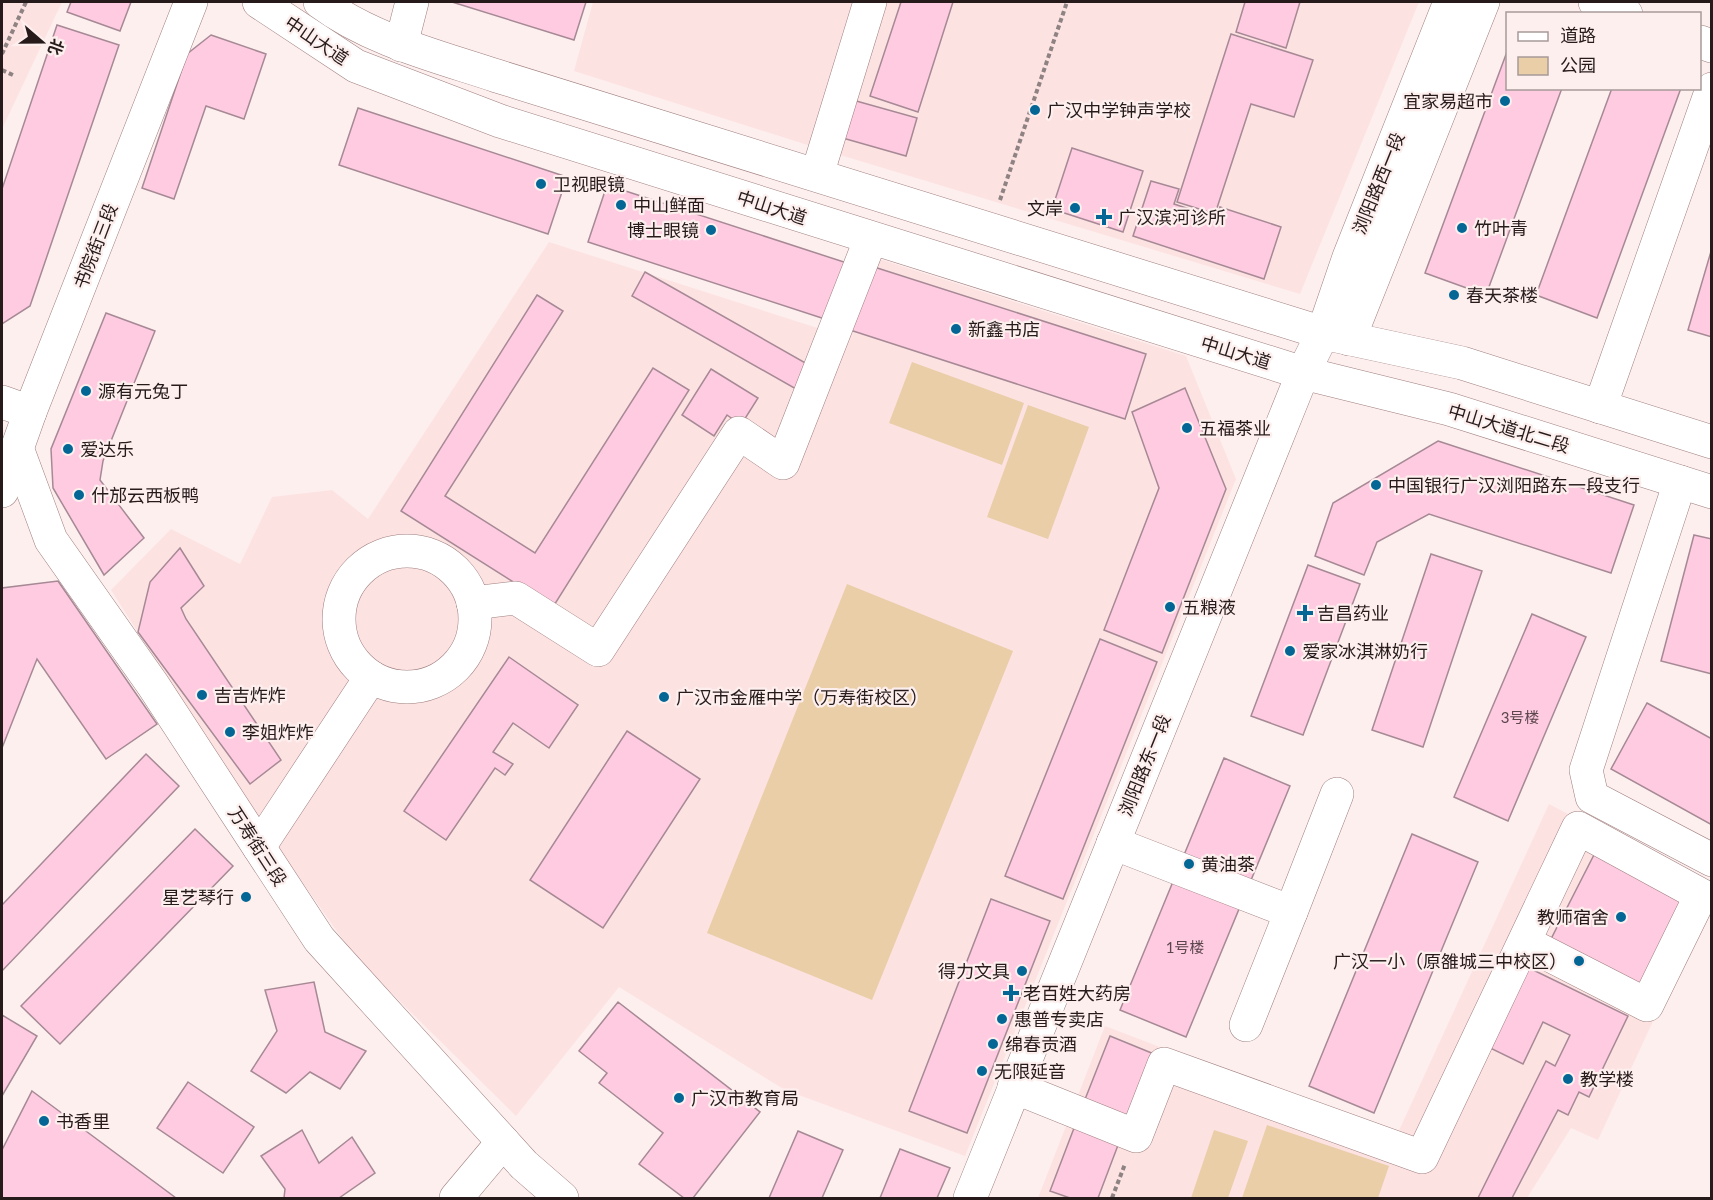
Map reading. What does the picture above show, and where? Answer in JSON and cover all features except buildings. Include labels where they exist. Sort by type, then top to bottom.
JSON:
[{"type":"street","name":"书院街三段","points":[[2,491],[17,448],[16,407],[190,2]]},
{"type":"street","name":"中山大道","points":[[259,2],[356,66],[500,121],[1303,373]]},
{"type":"street","name":"中山大道","points":[[320,2],[339,16],[401,45],[1336,336]]},
{"type":"street","points":[[401,45],[412,2]]},
{"type":"street","points":[[817,175],[870,2]]},
{"type":"street","name":"浏阳路西一段","points":[[1336,336],[1349,257],[1450,2]]},
{"type":"street","points":[[1483,2],[1336,336],[1462,363],[1712,442]]},
{"type":"street","points":[[1595,2],[1621,12]]},
{"type":"street","points":[[1600,407],[1712,89]]},
{"type":"street","points":[[473,603],[516,598],[598,650],[739,433],[783,463],[871,238]]},
{"type":"street","name":"浏阳路东一段","points":[[970,1198],[1303,373],[1336,336]]},
{"type":"street","name":"中山大道北二段","points":[[1303,373],[1449,409],[1712,492]]},
{"type":"street","name":"万寿街三段","points":[[17,448],[51,540],[153,685],[319,939],[524,1166],[562,1198]]},
{"type":"street","points":[[1680,482],[1586,770],[1592,797],[1712,860]]},
{"type":"street","points":[[398,550],[421,551],[442,560],[460,575],[472,594],[476,617],[472,640],[462,661],[445,676],[425,686],[403,688],[381,683],[371,677],[362,671],[348,654],[340,633],[339,611],[345,589],[358,570],[376,558],[398,550]]},
{"type":"street","points":[[258,847],[371,677]]},
{"type":"street","points":[[1246,1025],[1337,794]]},
{"type":"street","points":[[1014,1088],[1136,1136],[1164,1064],[1422,1156],[1578,828],[1701,895],[1647,1005],[1524,942]]},
{"type":"street","points":[[1113,843],[1291,912]]},
{"type":"street","points":[[456,1198],[503,1142]]},
{"type":"path","points":[[2,54],[26,2]]},
{"type":"path","points":[[990,230],[1067,2]]},
{"type":"path","points":[[2,70],[15,76]]},
{"type":"shaded area","points":[[2,2],[62,2],[2,129]]},
{"type":"shaded area","name":"广汉中学钟声学校","points":[[593,2],[1419,2],[1300,294],[817,148],[574,71]]},
{"type":"shaded area","name":"广汉市金雁中学（万寿街校区）","points":[[549,242],[830,332],[857,252],[1186,356],[1236,479],[965,1156],[785,1090],[619,987],[516,1116],[355,957],[248,805],[111,590],[171,529],[240,564],[272,497],[332,490],[368,519]]},
{"type":"shaded area","name":"广汉一小（原雒城三中校区）","points":[[1549,804],[1711,889],[1711,896],[1598,1140],[1571,1128],[1527,1198],[1038,1198],[1105,1026],[1396,1137]]},
{"type":"green space","points":[[912,362],[1024,403],[1002,465],[889,423]]},
{"type":"green space","points":[[1028,405],[1089,427],[1048,539],[987,517]]},
{"type":"green space","points":[[847,584],[1013,651],[872,1000],[707,933]]},
{"type":"green space","points":[[1267,1125],[1389,1166],[1378,1198],[1242,1198]]},
{"type":"green space","points":[[1214,1130],[1248,1141],[1228,1198],[1191,1198]]},
{"type":"place","name":"宜家易超市","points":[[1505,101]]},
{"type":"place","name":"广汉中学钟声学校","points":[[1035,110]]},
{"type":"place","name":"卫视眼镜","points":[[541,184]]},
{"type":"place","name":"中山鲜面","points":[[621,205]]},
{"type":"place","name":"文岸","points":[[1075,208]]},
{"type":"place","name":"广汉滨河诊所","points":[[1104,217]]},
{"type":"place","name":"竹叶青","points":[[1462,228]]},
{"type":"place","name":"博士眼镜","points":[[711,230]]},
{"type":"place","name":"春天茶楼","points":[[1454,295]]},
{"type":"place","name":"新鑫书店","points":[[956,329]]},
{"type":"place","name":"源有元兔丁","points":[[86,391]]},
{"type":"place","name":"五福茶业","points":[[1187,428]]},
{"type":"place","name":"爱达乐","points":[[68,449]]},
{"type":"place","name":"中国银行广汉浏阳路东一段支行","points":[[1376,485]]},
{"type":"place","name":"什邡云西板鸭","points":[[79,495]]},
{"type":"place","name":"五粮液","points":[[1170,607]]},
{"type":"place","name":"吉昌药业","points":[[1305,613]]},
{"type":"place","name":"爱家冰淇淋奶行","points":[[1290,651]]},
{"type":"place","name":"吉吉炸炸","points":[[202,695]]},
{"type":"place","name":"广汉市金雁中学（万寿街校区）","points":[[664,697]]},
{"type":"place","name":"李姐炸炸","points":[[230,732]]},
{"type":"place","name":"黄油茶","points":[[1189,864]]},
{"type":"place","name":"星艺琴行","points":[[246,897]]},
{"type":"place","name":"教师宿舍","points":[[1621,917]]},
{"type":"place","name":"广汉一小（原雒城三中校区）","points":[[1579,961]]},
{"type":"place","name":"得力文具","points":[[1022,971]]},
{"type":"place","name":"老百姓大药房","points":[[1011,993]]},
{"type":"place","name":"惠普专卖店","points":[[1002,1019]]},
{"type":"place","name":"绵春贡酒","points":[[993,1044]]},
{"type":"place","name":"无限延音","points":[[982,1071]]},
{"type":"place","name":"教学楼","points":[[1568,1079]]},
{"type":"place","name":"广汉市教育局","points":[[679,1098]]},
{"type":"place","name":"书香里","points":[[44,1121]]}]
